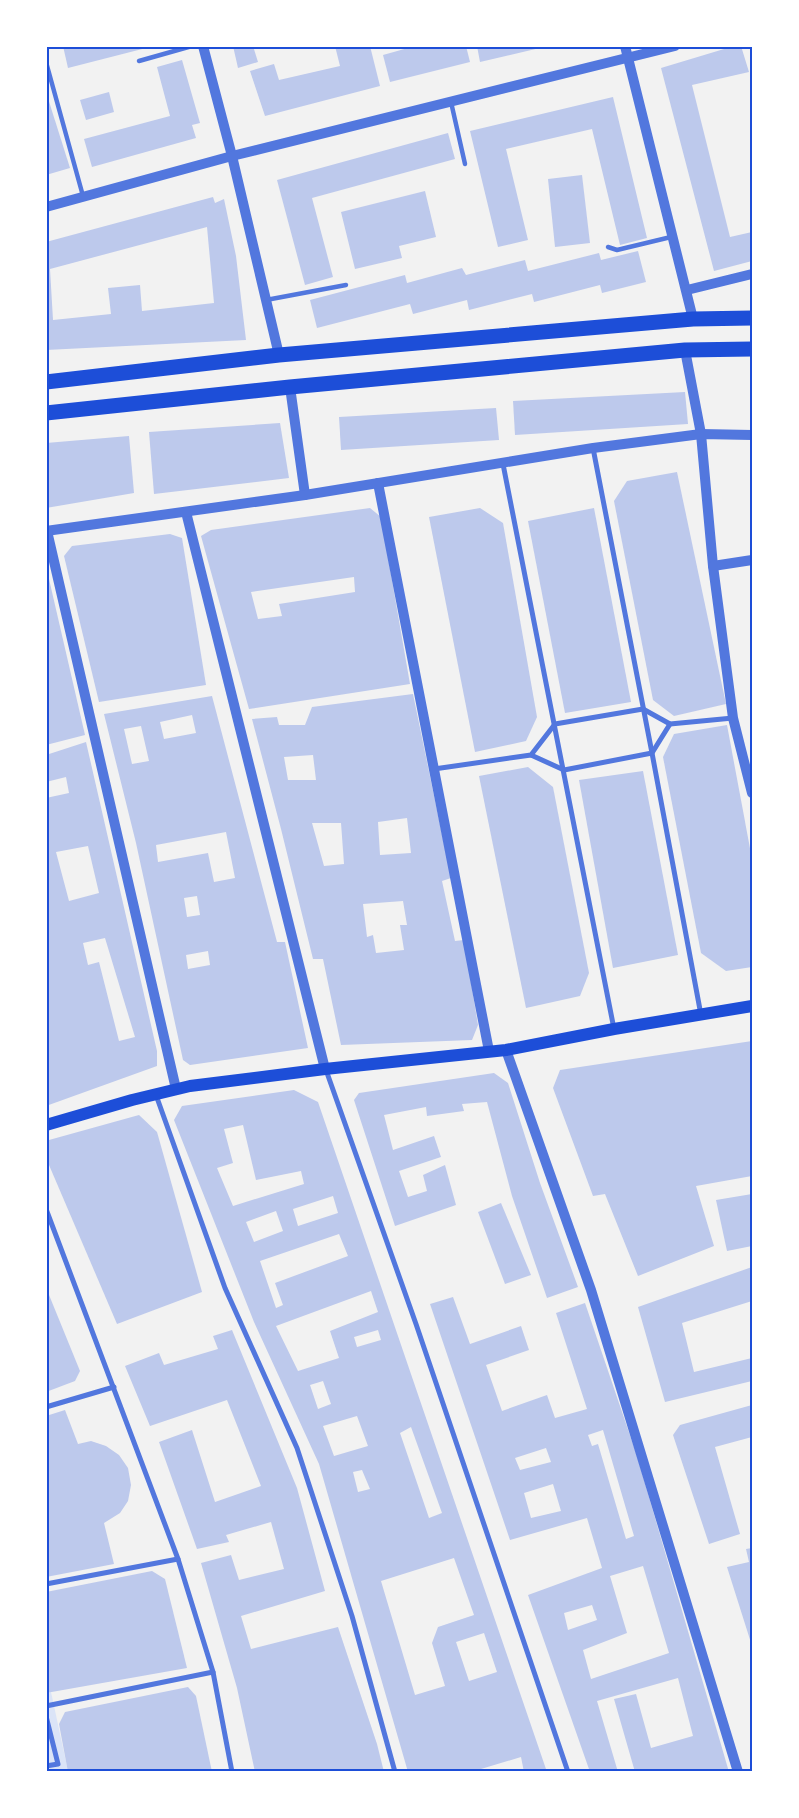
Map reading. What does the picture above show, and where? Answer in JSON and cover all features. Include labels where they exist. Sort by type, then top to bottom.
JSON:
[{"type":"highway","points":[[46,382],[279,355],[693,319],[753,318]]},
{"type":"highway","points":[[46,413],[290,387],[685,350],[753,349]]},
{"type":"main road","points":[[46,1125],[190,1086],[506,1050],[753,1006]]},
{"type":"street","points":[[203,46],[232,156],[279,355]]},
{"type":"street","points":[[625,46],[693,319]]},
{"type":"street","points":[[46,207],[232,156],[675,46]]},
{"type":"street","points":[[687,290],[753,274]]},
{"type":"street","points":[[685,350],[700,434],[713,566],[733,718],[753,793]]},
{"type":"street","points":[[290,387],[305,495]]},
{"type":"street","points":[[176,1089],[47,531],[305,495],[593,448],[700,434],[753,435]]},
{"type":"street","points":[[593,448],[701,1016]]},
{"type":"street","points":[[502,462],[614,1031]]},
{"type":"street","points":[[378,483],[489,1051]]},
{"type":"street","points":[[186,512],[325,1069],[416,1324],[568,1772]]},
{"type":"street","points":[[713,566],[753,560]]},
{"type":"street","points":[[531,754],[555,723],[644,709],[670,724],[733,718]]},
{"type":"street","points":[[434,769],[531,754],[564,770],[652,753],[670,724]]},
{"type":"street","points":[[506,1050],[591,1290],[738,1772]]},
{"type":"street","points":[[156,1095],[225,1288],[297,1448],[352,1616],[395,1772]]},
{"type":"street","points":[[46,1209],[178,1559],[213,1672],[232,1772]]},
{"type":"street","points":[[46,1407],[114,1387]]},
{"type":"street","points":[[46,1584],[178,1559]]},
{"type":"street","points":[[46,1706],[213,1672]]},
{"type":"street","points":[[46,1716],[59,1772]]},
{"type":"street","points":[[46,1766],[58,1764]]},
{"type":"lane","points":[[139,61],[192,46]]},
{"type":"lane","points":[[46,62],[50,85],[84,197]]},
{"type":"lane","points":[[451,102],[465,164]]},
{"type":"lane","points":[[608,247],[617,250],[673,237]]},
{"type":"lane","points":[[266,300],[346,285]]},
{"type":"shaded area","points":[[51,1692],[68,1771],[47,1772],[47,1693]]},
{"type":"building","points":[[63,46],[150,46],[150,47],[68,68]]},
{"type":"building","points":[[233,46],[253,46],[258,62],[238,68]]},
{"type":"building","points":[[335,46],[370,46],[380,86],[265,116],[250,71],[274,64],[279,80],[340,66]]},
{"type":"building","points":[[415,46],[466,46],[470,62],[390,82],[383,55]]},
{"type":"building","points":[[477,46],[544,46],[544,47],[480,62]]},
{"type":"building","points":[[734,46],[741,46],[749,72],[692,85],[730,237],[752,232],[752,261],[714,271],[661,68]]},
{"type":"building","points":[[182,60],[200,123],[192,125],[196,138],[92,167],[84,139],[170,116],[157,67]]},
{"type":"building","points":[[46,92],[70,168],[46,175]]},
{"type":"building","points":[[109,92],[114,112],[86,120],[80,100]]},
{"type":"building","points":[[613,97],[647,238],[620,245],[592,129],[506,149],[528,240],[498,247],[470,131]]},
{"type":"building","points":[[448,133],[455,159],[312,198],[333,277],[305,285],[277,180]]},
{"type":"building","points":[[582,175],[590,243],[555,247],[548,179]]},
{"type":"building","points":[[425,191],[436,237],[399,246],[402,258],[355,269],[341,212]]},
{"type":"building","points":[[213,197],[215,203],[224,199],[236,256],[246,340],[46,350],[46,242]],"holes":[[[207,227],[214,303],[142,311],[140,285],[108,288],[111,314],[53,320],[50,269]]]},
{"type":"building","points":[[638,251],[646,282],[602,293],[600,285],[534,302],[532,294],[469,310],[467,300],[413,314],[410,304],[317,328],[310,300],[405,275],[407,283],[462,268],[466,275],[525,260],[528,271],[599,253],[601,260]]},
{"type":"building","points":[[685,392],[688,424],[515,435],[513,401]]},
{"type":"building","points":[[496,408],[499,440],[341,450],[339,417]]},
{"type":"building","points":[[280,423],[289,478],[154,494],[149,432]]},
{"type":"building","points":[[129,436],[134,493],[46,508],[46,443]]},
{"type":"building","points":[[677,472],[726,704],[674,716],[653,700],[614,501],[627,481]]},
{"type":"building","points":[[370,508],[381,517],[410,684],[249,709],[201,536],[211,530]],"holes":[[[354,577],[355,592],[279,604],[282,616],[258,619],[251,592]]]},
{"type":"building","points":[[480,508],[503,523],[537,717],[526,741],[475,752],[429,517]]},
{"type":"building","points":[[594,508],[631,702],[565,713],[528,521]]},
{"type":"building","points":[[170,534],[182,538],[206,685],[99,702],[64,556],[72,546]]},
{"type":"building","points":[[46,566],[85,735],[46,745]]},
{"type":"building","points":[[413,694],[451,878],[442,881],[455,941],[464,940],[478,1025],[472,1040],[341,1045],[323,959],[313,959],[252,719],[277,717],[279,725],[305,725],[312,707]],"holes":[[[313,755],[316,780],[288,780],[284,757]],[[407,818],[411,853],[380,855],[378,822]],[[312,823],[341,823],[344,864],[324,866]],[[403,901],[407,925],[400,925],[404,950],[376,953],[373,935],[367,937],[363,904]]]},
{"type":"building","points":[[212,696],[277,942],[285,942],[308,1048],[190,1065],[183,1060],[136,843],[104,714]],"holes":[[[192,715],[196,733],[164,739],[160,722]],[[141,726],[149,761],[132,764],[124,729]],[[226,832],[235,878],[214,882],[208,853],[158,862],[156,845]],[[197,896],[200,915],[187,917],[184,898]],[[208,951],[210,965],[188,969],[186,955]]]},
{"type":"building","points":[[727,725],[752,859],[752,967],[726,971],[701,953],[663,757],[674,734]]},
{"type":"building","points":[[86,742],[157,1051],[157,1066],[46,1106],[46,798],[69,793],[66,777],[46,782],[46,755]],"holes":[[[88,846],[99,893],[69,901],[56,852]],[[105,938],[135,1037],[119,1041],[99,962],[88,965],[83,943]]]},
{"type":"building","points":[[528,767],[553,787],[589,973],[580,996],[526,1008],[479,776]]},
{"type":"building","points":[[643,771],[678,955],[613,968],[579,780]]},
{"type":"building","points":[[752,1041],[752,1176],[696,1186],[714,1246],[638,1276],[605,1194],[593,1196],[553,1088],[560,1070]]},
{"type":"building","points":[[494,1073],[508,1083],[540,1183],[578,1287],[547,1298],[512,1196],[487,1102],[462,1104],[464,1111],[427,1116],[426,1107],[384,1115],[393,1150],[434,1136],[441,1157],[399,1171],[408,1197],[427,1191],[423,1175],[445,1165],[456,1205],[395,1226],[354,1100],[359,1093]]},
{"type":"building","points":[[294,1090],[318,1102],[547,1772],[524,1772],[521,1757],[471,1772],[408,1772],[319,1464],[254,1322],[174,1120],[182,1106]],"holes":[[[243,1125],[256,1180],[301,1171],[304,1184],[233,1206],[217,1168],[233,1163],[224,1129]],[[333,1196],[338,1213],[298,1226],[293,1209]],[[276,1211],[283,1231],[254,1242],[246,1222]],[[339,1234],[348,1256],[275,1283],[283,1305],[276,1308],[260,1261]],[[371,1291],[378,1312],[330,1331],[339,1358],[298,1371],[276,1326]],[[378,1330],[381,1340],[357,1347],[354,1337]],[[323,1381],[331,1404],[318,1409],[310,1385]],[[357,1416],[368,1446],[334,1456],[323,1426]],[[411,1427],[442,1513],[429,1518],[400,1433]],[[362,1470],[370,1489],[358,1492],[353,1472]],[[454,1558],[474,1615],[438,1627],[432,1643],[445,1686],[415,1695],[381,1581]],[[484,1633],[497,1672],[469,1681],[456,1642]]]},
{"type":"building","points":[[139,1115],[157,1132],[202,1292],[117,1324],[46,1158],[46,1148],[49,1140]]},
{"type":"building","points":[[752,1194],[752,1246],[727,1251],[716,1200]]},
{"type":"building","points":[[501,1203],[531,1275],[505,1284],[478,1212]]},
{"type":"building","points":[[752,1267],[752,1301],[682,1323],[694,1372],[752,1358],[752,1381],[665,1402],[638,1307]]},
{"type":"building","points":[[47,1290],[80,1371],[75,1381],[46,1392]]},
{"type":"building","points":[[453,1297],[470,1344],[521,1326],[529,1350],[486,1365],[502,1411],[547,1395],[555,1418],[587,1409],[556,1313],[585,1303],[637,1456],[729,1772],[635,1772],[614,1699],[636,1694],[651,1748],[693,1736],[678,1678],[597,1701],[618,1772],[590,1772],[528,1595],[602,1568],[587,1518],[510,1540],[430,1304]],"holes":[[[603,1430],[634,1536],[626,1539],[598,1444],[592,1446],[588,1435]],[[546,1448],[551,1462],[520,1470],[515,1458]],[[553,1484],[561,1511],[531,1518],[524,1493]],[[643,1566],[669,1653],[591,1679],[583,1650],[627,1633],[610,1576]],[[592,1605],[597,1620],[568,1630],[564,1613]]]},
{"type":"building","points":[[232,1330],[297,1488],[325,1591],[241,1616],[251,1649],[338,1627],[384,1772],[255,1772],[237,1688],[201,1563],[231,1555],[239,1580],[284,1569],[271,1522],[226,1535],[229,1542],[197,1549],[159,1442],[192,1430],[215,1502],[261,1486],[227,1400],[150,1426],[125,1366],[159,1353],[164,1365],[218,1349],[213,1336]]},
{"type":"building","points":[[752,1405],[752,1437],[715,1447],[740,1534],[709,1544],[673,1435],[680,1425]]},
{"type":"building","points":[[65,1410],[78,1444],[91,1441],[106,1446],[119,1455],[128,1468],[131,1485],[128,1501],[120,1513],[104,1523],[114,1564],[46,1577],[46,1416]]},
{"type":"building","points":[[752,1548],[752,1646],[727,1567],[749,1562],[746,1549]]},
{"type":"building","points":[[152,1571],[165,1579],[187,1668],[46,1693],[46,1592]]},
{"type":"building","points":[[188,1687],[196,1696],[212,1772],[68,1772],[59,1724],[65,1712]]}]
